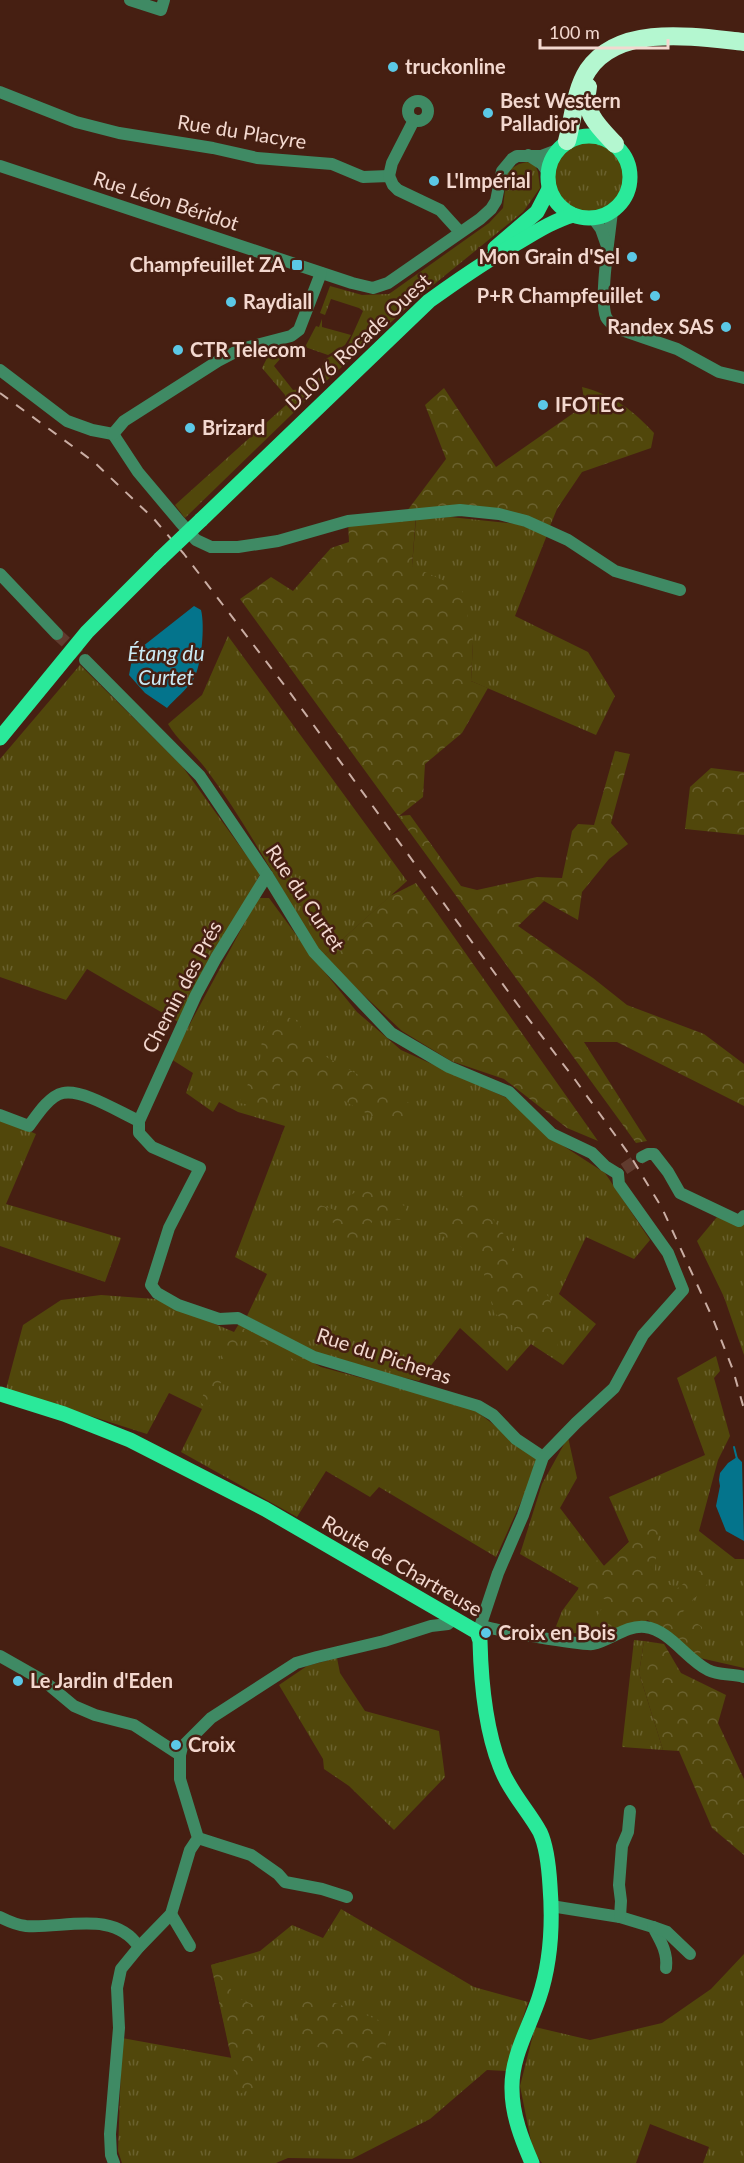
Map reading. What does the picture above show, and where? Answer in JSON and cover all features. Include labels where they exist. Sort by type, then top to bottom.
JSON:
[{"type":"highway","points":[[562,146],[580,87],[588,70],[609,49],[630,41],[650,38],[697,37],[744,42]]},
{"type":"highway","points":[[615,144],[590,115],[586,100],[591,79],[603,64],[620,53],[647,48],[700,46],[744,48]]},
{"type":"main road","points":[[468,272],[557,220],[573,215],[593,218],[612,211],[622,202],[628,191],[629,165],[615,144],[604,138],[591,135],[579,136],[562,146],[551,160],[548,171],[549,189],[558,204],[573,215]]},
{"type":"main road","points":[[468,272],[537,212],[549,189]]},
{"type":"main road","name":"D1076 Rocade Ouest","points":[[0,738],[87,632],[160,559],[429,301],[468,272]]},
{"type":"main road","name":"Route de Chartreuse","points":[[0,1394],[64,1414],[130,1440],[265,1509],[454,1619],[479,1629],[488,1720],[493,1745],[504,1775],[540,1833],[548,1864],[551,1906],[550,1947],[539,1999],[516,2058],[511,2086],[513,2105],[532,2163]]},
{"type":"street","points":[[130,0],[161,10],[164,0]]},
{"type":"street","name":"Rue du Placyre","points":[[0,92],[76,122],[119,133],[213,148],[257,158],[332,164],[363,177],[389,176]]},
{"type":"street","points":[[414,120],[392,163],[389,176],[398,190],[440,210],[460,232]]},
{"type":"street","points":[[527,155],[541,156],[562,146]]},
{"type":"street","points":[[527,155],[548,171]]},
{"type":"street","name":"Rue Léon Béridot","points":[[0,166],[321,273],[373,288],[382,286],[480,219],[491,208],[499,190],[500,176],[507,164],[517,156],[527,155]]},
{"type":"street","points":[[612,211],[604,310],[607,318],[616,328],[676,349],[719,372],[744,378]]},
{"type":"street","points":[[593,218],[601,229],[608,249]]},
{"type":"street","points":[[113,434],[123,421],[218,361],[241,349],[291,336],[299,330],[321,273]]},
{"type":"street","points":[[0,370],[67,421],[92,430],[113,434],[138,472],[180,522],[196,540],[211,547],[238,547],[278,541],[348,521],[460,510],[499,514],[526,521],[568,540],[615,571],[680,590]]},
{"type":"street","points":[[0,574],[57,634]]},
{"type":"street","name":"Rue du Curtet","points":[[86,660],[200,776],[267,875],[314,952],[391,1033],[449,1067],[509,1092],[552,1134],[592,1153],[605,1166],[621,1171],[619,1184],[668,1253],[683,1290],[643,1335],[614,1388],[543,1457]]},
{"type":"street","name":"Chemin des Prés","points":[[138,1121],[196,995],[267,875]]},
{"type":"street","points":[[0,1115],[29,1126],[44,1107],[61,1093],[79,1093],[138,1121]]},
{"type":"street","name":"Rue du Picheras","points":[[138,1121],[139,1133],[152,1147],[200,1168],[169,1227],[151,1285],[157,1293],[178,1305],[219,1319],[238,1318],[315,1357],[478,1406],[493,1415],[516,1439],[543,1457]]},
{"type":"street","points":[[642,1157],[654,1154],[680,1193],[739,1221],[744,1216]]},
{"type":"street","points":[[543,1457],[479,1629],[591,1645],[623,1631],[645,1627],[670,1638],[695,1663],[712,1672],[744,1677]]},
{"type":"street","points":[[198,1838],[180,1779],[180,1755],[182,1747],[211,1718],[296,1664],[317,1656],[384,1641],[431,1626],[448,1624],[454,1619]]},
{"type":"street","points":[[0,1656],[44,1681],[74,1706],[134,1725],[180,1755]]},
{"type":"street","points":[[620,1917],[622,1846],[628,1832],[630,1811]]},
{"type":"street","points":[[198,1838],[251,1855],[278,1874],[285,1882],[322,1889],[347,1897]]},
{"type":"street","points":[[114,2163],[111,2155],[110,2134],[119,2028],[117,1988],[121,1969],[171,1914],[190,1850],[198,1838]]},
{"type":"street","points":[[551,1906],[620,1917],[653,1927],[667,1932],[690,1954]]},
{"type":"street","points":[[171,1914],[189,1946]]},
{"type":"street","points":[[0,1917],[25,1926],[103,1923],[120,1930],[134,1940],[139,1947]]},
{"type":"street","points":[[653,1927],[663,1945],[667,1959],[666,1968]]},
{"type":"green space","points":[[597,140],[616,150],[624,162],[626,176],[624,190],[616,202],[604,210],[583,212],[564,202],[556,190],[554,169],[564,150],[576,142]]},
{"type":"green space","points":[[527,162],[535,165],[540,188],[523,212],[421,295],[322,385],[185,518],[175,505],[286,405],[285,395],[262,368],[270,352],[280,359],[274,366],[293,390],[316,382],[324,360],[347,347],[363,311],[331,299],[325,315],[320,313],[330,286],[362,295],[389,294],[489,223],[503,208],[507,171]]},
{"type":"green space","points":[[322,319],[322,327],[351,335],[345,345],[328,355],[305,347]]},
{"type":"green space","points":[[582,387],[613,399],[638,417],[654,433],[651,448],[582,472],[557,509],[550,526],[492,510],[416,514],[412,566],[462,589],[473,642],[471,681],[488,688],[462,733],[425,764],[423,797],[399,816],[410,815],[461,886],[477,890],[537,877],[562,878],[572,831],[578,824],[594,825],[615,751],[630,754],[611,823],[628,844],[609,859],[582,892],[578,920],[544,901],[518,926],[593,978],[627,1005],[704,1034],[744,1064],[744,1106],[617,1042],[584,1042],[647,1141],[636,1143],[240,599],[271,577],[293,591],[331,548],[349,542],[348,521],[404,515],[446,459],[425,405],[444,388],[496,467],[585,405]]},
{"type":"green space","points":[[450,517],[517,524],[547,535],[515,616],[588,652],[615,696],[596,735],[471,681],[473,642],[412,566],[416,519]]},
{"type":"green space","points":[[228,636],[407,881],[323,957],[222,791],[168,724],[202,695]]},
{"type":"green space","points":[[80,665],[182,766],[260,874],[180,1023],[87,969],[66,1000],[0,977],[0,759]]},
{"type":"green space","points":[[711,768],[744,772],[744,835],[685,829],[690,787]]},
{"type":"green space","points":[[416,883],[598,1141],[567,1128],[504,1079],[451,1061],[402,1031],[323,957],[390,896]]},
{"type":"green space","points":[[258,898],[269,898],[357,1012],[401,1050],[507,1098],[545,1134],[605,1173],[650,1240],[634,1259],[586,1237],[559,1294],[596,1324],[563,1365],[531,1344],[507,1371],[460,1328],[419,1381],[333,1362],[247,1316],[267,1274],[235,1257],[285,1126],[238,1112],[219,1102],[213,1112],[186,1093],[193,1073],[171,1059]]},
{"type":"green space","points":[[270,1017],[279,1022],[287,1017],[300,1021],[301,1043],[411,1104],[413,1121],[389,1126],[302,1077],[283,1078],[270,1108],[239,1103],[262,1054],[261,1033]]},
{"type":"green space","points":[[0,1118],[36,1134],[6,1204],[121,1238],[105,1282],[0,1246]]},
{"type":"green space","points":[[362,1188],[407,1207],[401,1220],[376,1217],[353,1246],[338,1242],[334,1223],[312,1214],[320,1205],[338,1211],[346,1198]]},
{"type":"green space","points":[[472,1190],[550,1299],[558,1349],[544,1347],[494,1313],[484,1274],[483,1260],[431,1229],[448,1206]]},
{"type":"green space","points":[[717,1217],[744,1224],[744,1355],[724,1297],[697,1241]]},
{"type":"green space","points":[[101,1295],[155,1299],[234,1332],[240,1322],[321,1367],[472,1408],[540,1460],[496,1557],[379,1487],[370,1497],[326,1471],[297,1517],[181,1452],[202,1409],[169,1393],[147,1434],[6,1389],[23,1325],[61,1300]]},
{"type":"green space","points":[[250,1328],[313,1362],[308,1367],[250,1336],[241,1341],[208,1409],[200,1402],[229,1338],[238,1330]]},
{"type":"green space","points":[[716,1356],[720,1371],[714,1378],[730,1436],[718,1460],[699,1531],[735,1559],[744,1559],[744,1668],[700,1658],[648,1620],[605,1632],[553,1634],[562,1611],[579,1588],[520,1554],[542,1484],[568,1437],[577,1478],[560,1508],[604,1566],[629,1542],[609,1497],[705,1455],[677,1378]]},
{"type":"green space","points":[[659,1524],[654,1579],[678,1588],[703,1568],[708,1583],[682,1613],[702,1627],[700,1658],[648,1620],[605,1632],[587,1633],[607,1600],[578,1589],[597,1560],[604,1566],[629,1542],[639,1526]]},
{"type":"green space","points":[[634,1640],[644,1641],[639,1673],[663,1750],[622,1747]]},
{"type":"green space","points":[[644,1641],[664,1644],[681,1673],[726,1695],[718,1723],[744,1779],[744,1855],[712,1828],[679,1751],[663,1750],[639,1673]]},
{"type":"green space","points":[[337,1658],[340,1673],[365,1711],[439,1731],[445,1777],[394,1830],[349,1786],[324,1769],[323,1759],[279,1685],[307,1666]]},
{"type":"green space","points":[[341,1909],[474,1987],[528,2002],[506,2071],[487,2070],[430,2119],[352,2159],[288,2158],[276,2163],[122,2163],[118,2151],[122,2038],[232,2058],[211,1965],[260,1951],[292,1925],[323,1938]]},
{"type":"green space","points":[[744,1954],[744,2163],[703,2163],[709,2147],[650,2124],[636,2163],[542,2163],[533,2151],[520,2086],[535,2027],[590,2040],[662,2023],[711,1989]]},
{"type":"green space","points":[[221,1962],[233,1996],[264,2009],[254,2088],[239,2094],[211,1965]]},
{"type":"green space","points":[[308,1992],[391,2025],[383,2054],[359,2063],[289,2036]]},
{"type":"water","name":"Étang du Curtet","points":[[194,606],[201,610],[203,625],[199,665],[193,680],[167,708],[145,693],[129,675],[133,654]]},
{"type":"water","points":[[737,1457],[742,1462],[744,1541],[726,1531],[716,1506],[720,1473]]},
{"type":"waterway","points":[[734,1447],[737,1459]]},
{"type":"tunnel","points":[[57,634],[85,660]]},
{"type":"tunnel","points":[[624,1169],[642,1157]]},
{"type":"railway","points":[[0,393],[94,462],[154,519],[184,554],[288,690],[576,1081],[631,1157],[662,1208],[713,1319],[733,1370],[744,1409]]},
{"type":"place","name":"truckonline","points":[[393,67]]},
{"type":"place","name":"Best Western Palladior","points":[[488,113]]},
{"type":"place","name":"L'Impérial","points":[[434,181]]},
{"type":"place","name":"Mon Grain d'Sel","points":[[632,257]]},
{"type":"place","name":"Champfeuillet ZA","points":[[297,265]]},
{"type":"place","name":"P+R Champfeuillet","points":[[655,296]]},
{"type":"place","name":"Raydiall","points":[[231,302]]},
{"type":"place","name":"Randex SAS","points":[[726,327]]},
{"type":"place","name":"CTR Telecom","points":[[178,350]]},
{"type":"place","name":"IFOTEC","points":[[543,405]]},
{"type":"place","name":"Brizard","points":[[190,428]]},
{"type":"place","name":"Croix en Bois","points":[[486,1633]]},
{"type":"place","name":"Le Jardin d'Eden","points":[[18,1681]]},
{"type":"place","name":"Croix","points":[[176,1745]]}]
